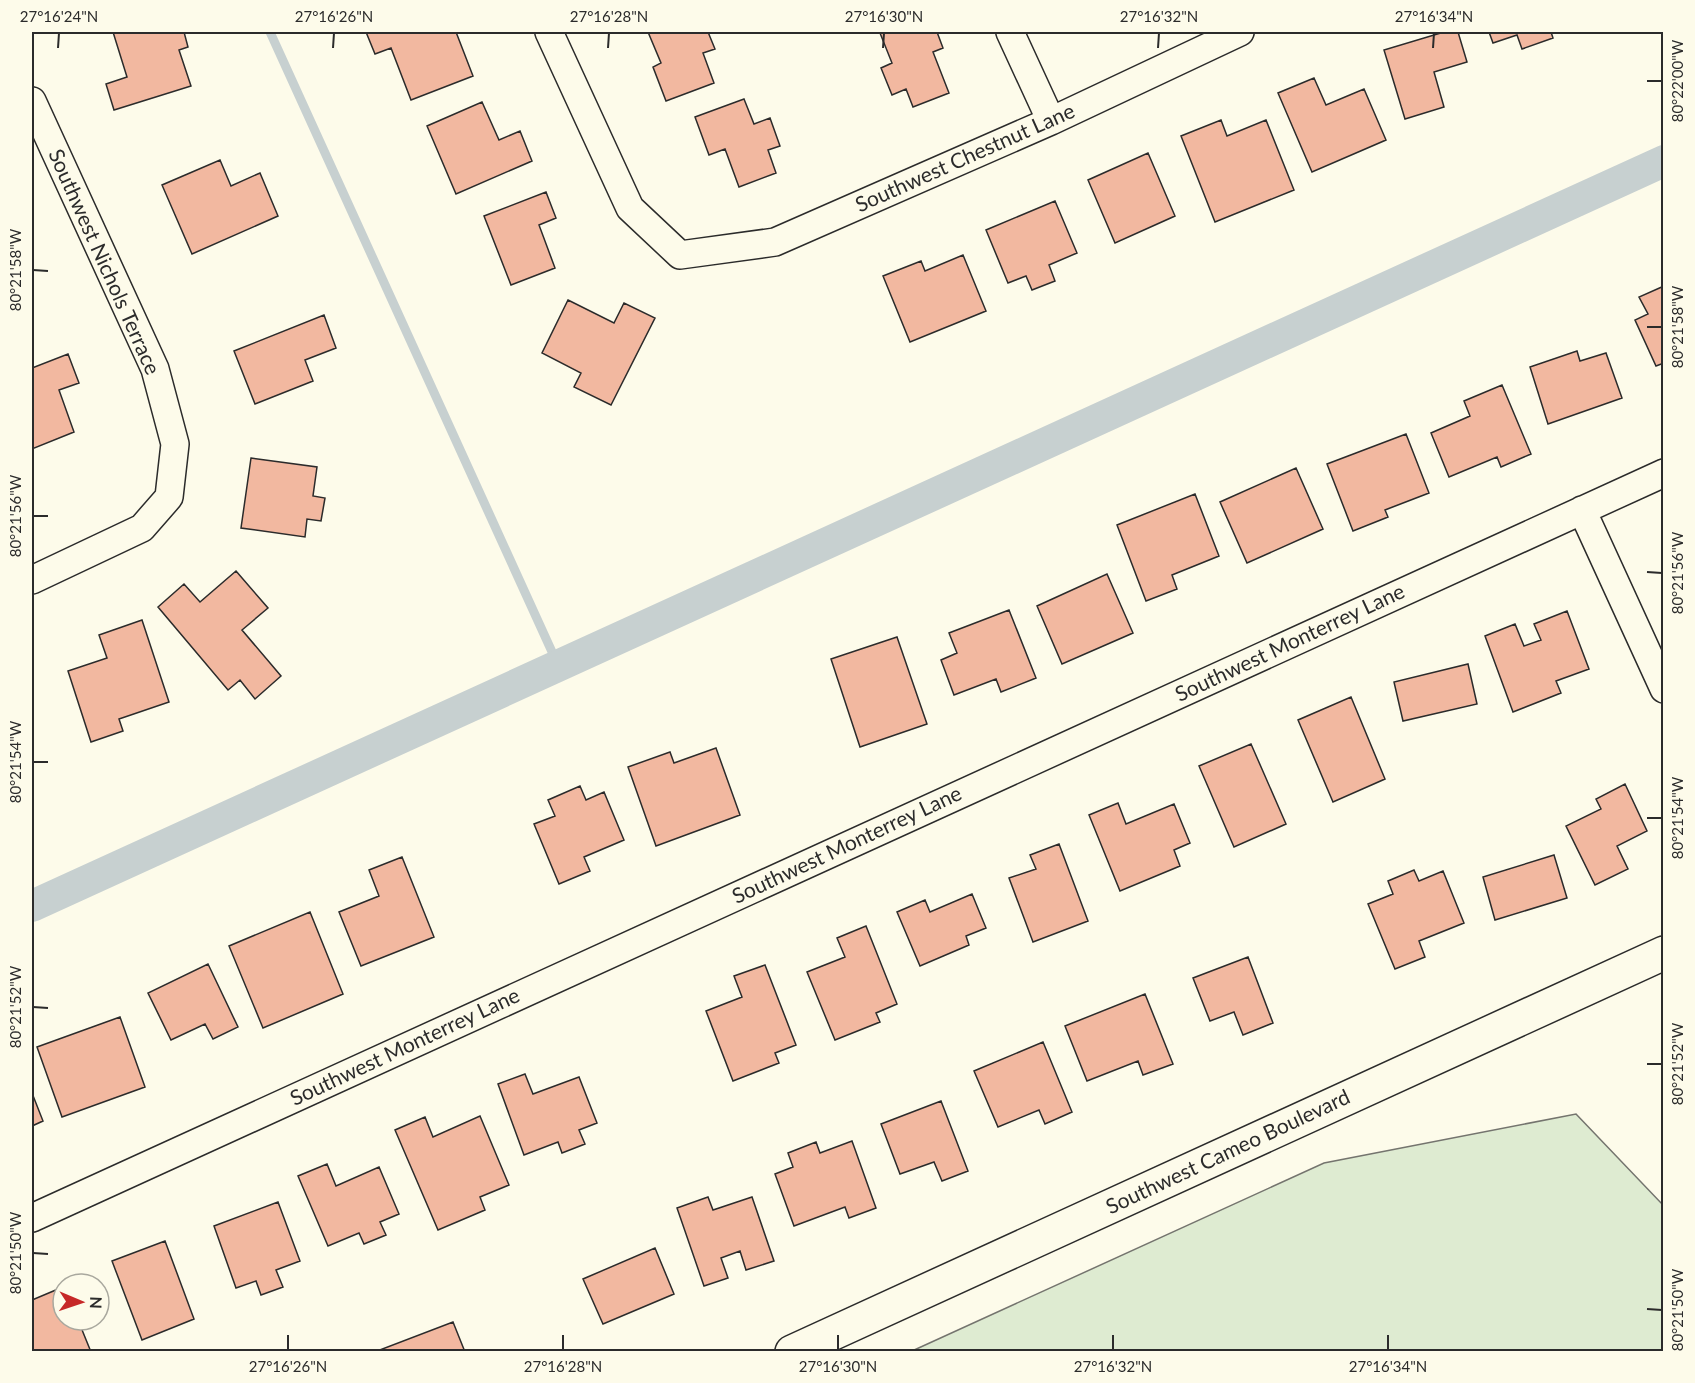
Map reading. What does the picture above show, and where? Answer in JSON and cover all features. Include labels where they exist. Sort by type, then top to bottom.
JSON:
[{"type":"street","name":"Southwest Chestnut Lane","points":[[549,32],[630,208],[680,255],[775,242],[1051,121],[1240,32]]},
{"type":"street","points":[[1010,32],[1051,121]]},
{"type":"street","name":"Southwest Nichols Terrace","points":[[32,101],[155,369],[174,444],[169,497],[142,528],[32,580]]},
{"type":"street","name":"Southwest Monterrey Lane","points":[[32,1218],[1664,472]]},
{"type":"street","points":[[1582,510],[1664,689]]},
{"type":"street","name":"Southwest Cameo Boulevard","points":[[792,1352],[1664,953]]},
{"type":"green space","points":[[1576,1114],[1663,1205],[1663,1351],[912,1351],[1324,1163]]},
{"type":"building","points":[[113,32],[184,32],[188,47],[179,50],[191,86],[114,110],[106,84],[127,77]]},
{"type":"building","points":[[366,32],[456,32],[473,76],[411,100],[391,48],[375,54]]},
{"type":"building","points":[[648,32],[708,32],[715,49],[703,53],[714,83],[666,101],[653,67],[661,63]]},
{"type":"building","points":[[937,32],[943,48],[933,52],[949,93],[913,107],[906,89],[892,95],[881,68],[892,63],[880,33]]},
{"type":"building","points":[[1444,32],[1458,32],[1467,62],[1434,72],[1444,107],[1405,119],[1384,50]]},
{"type":"building","points":[[1489,32],[1551,32],[1553,38],[1522,49],[1517,35],[1493,43]]},
{"type":"building","points":[[1314,78],[1326,105],[1364,89],[1386,140],[1312,172],[1278,93]]},
{"type":"building","points":[[744,99],[754,124],[770,118],[780,146],[768,150],[776,173],[739,187],[725,149],[709,155],[695,117]]},
{"type":"building","points":[[482,102],[499,140],[520,131],[532,161],[456,194],[427,126]]},
{"type":"building","points":[[1221,120],[1227,136],[1266,120],[1294,190],[1215,222],[1181,136]]},
{"type":"building","points":[[1148,153],[1175,216],[1115,243],[1088,180]]},
{"type":"building","points":[[220,160],[231,186],[260,173],[278,216],[192,254],[162,185]]},
{"type":"building","points":[[546,192],[556,218],[539,225],[555,268],[511,285],[484,216]]},
{"type":"building","points":[[1055,201],[1077,253],[1049,265],[1055,281],[1032,290],[1026,276],[1008,283],[986,230]]},
{"type":"building","points":[[963,255],[986,311],[910,342],[883,276],[921,261],[925,271]]},
{"type":"building","points":[[1664,286],[1664,363],[1656,366],[1635,320],[1648,314],[1639,297]]},
{"type":"building","points":[[568,300],[614,323],[624,303],[655,318],[611,405],[574,387],[581,373],[542,353]]},
{"type":"building","points":[[324,315],[336,348],[305,360],[313,381],[255,404],[234,351]]},
{"type":"building","points":[[1577,351],[1580,361],[1606,353],[1622,398],[1548,424],[1530,367]]},
{"type":"building","points":[[68,354],[79,383],[59,390],[74,432],[32,449],[32,368]]},
{"type":"building","points":[[1502,385],[1531,454],[1501,467],[1497,457],[1449,477],[1431,433],[1470,416],[1464,401]]},
{"type":"building","points":[[1406,434],[1429,493],[1385,510],[1388,517],[1353,531],[1327,464]]},
{"type":"building","points":[[251,458],[317,467],[313,496],[325,498],[321,521],[307,519],[305,537],[241,528]]},
{"type":"building","points":[[1296,468],[1323,529],[1247,563],[1220,502]]},
{"type":"building","points":[[1195,494],[1219,556],[1172,575],[1177,589],[1146,601],[1117,525]]},
{"type":"building","points":[[236,571],[268,608],[242,630],[281,676],[255,699],[240,680],[228,690],[158,607],[184,584],[200,602]]},
{"type":"building","points":[[1107,574],[1133,633],[1062,664],[1037,606]]},
{"type":"building","points":[[1009,610],[1036,678],[1001,692],[996,679],[954,695],[941,660],[957,653],[949,633]]},
{"type":"building","points":[[1567,611],[1589,669],[1556,681],[1561,693],[1513,712],[1485,636],[1515,624],[1524,646],[1541,640],[1534,624]]},
{"type":"building","points":[[142,620],[169,702],[119,719],[123,731],[91,742],[68,671],[107,658],[99,635]]},
{"type":"building","points":[[897,637],[927,724],[860,747],[831,659]]},
{"type":"building","points":[[1468,664],[1477,704],[1403,721],[1394,682]]},
{"type":"building","points":[[1351,697],[1385,779],[1333,802],[1298,720]]},
{"type":"building","points":[[1251,744],[1286,824],[1234,847],[1199,766]]},
{"type":"building","points":[[716,748],[740,815],[656,846],[628,767],[670,752],[674,763]]},
{"type":"building","points":[[1625,784],[1647,831],[1617,846],[1628,869],[1595,885],[1566,826],[1601,809],[1596,799]]},
{"type":"building","points":[[580,786],[586,800],[604,792],[624,840],[584,857],[590,871],[559,884],[534,824],[555,816],[548,800]]},
{"type":"building","points":[[1118,803],[1126,824],[1174,804],[1190,843],[1174,850],[1180,866],[1120,891],[1089,815]]},
{"type":"building","points":[[1059,844],[1088,921],[1033,942],[1009,878],[1036,869],[1030,855]]},
{"type":"building","points":[[1554,855],[1567,898],[1495,920],[1483,877]]},
{"type":"building","points":[[402,857],[434,937],[361,966],[339,912],[379,896],[369,870]]},
{"type":"building","points":[[1414,870],[1419,881],[1443,871],[1464,923],[1419,941],[1425,957],[1395,969],[1368,904],[1393,894],[1388,881]]},
{"type":"building","points":[[972,894],[986,928],[966,936],[969,945],[920,966],[897,912],[925,900],[930,912]]},
{"type":"building","points":[[310,912],[343,994],[263,1028],[229,946]]},
{"type":"building","points":[[866,926],[897,1004],[876,1013],[880,1022],[835,1040],[807,972],[845,957],[837,938]]},
{"type":"building","points":[[1248,957],[1273,1023],[1243,1035],[1234,1012],[1210,1021],[1193,978]]},
{"type":"building","points":[[208,964],[238,1027],[213,1039],[205,1024],[171,1040],[148,993]]},
{"type":"building","points":[[765,965],[796,1045],[775,1053],[779,1063],[733,1081],[706,1011],[742,997],[734,976]]},
{"type":"building","points":[[1145,994],[1173,1064],[1143,1075],[1138,1061],[1087,1081],[1065,1026]]},
{"type":"building","points":[[120,1017],[145,1087],[62,1117],[37,1047]]},
{"type":"building","points":[[1043,1042],[1072,1112],[1045,1124],[1039,1110],[998,1127],[974,1071]]},
{"type":"building","points":[[525,1074],[533,1094],[579,1077],[597,1123],[579,1130],[585,1144],[562,1153],[558,1142],[524,1155],[498,1084]]},
{"type":"building","points":[[32,1093],[43,1121],[32,1126]]},
{"type":"building","points":[[941,1101],[968,1171],[942,1181],[934,1162],[900,1174],[881,1124]]},
{"type":"building","points":[[480,1116],[509,1185],[480,1197],[485,1210],[438,1230],[395,1130],[425,1117],[433,1137]]},
{"type":"building","points":[[852,1141],[876,1208],[849,1218],[845,1207],[794,1226],[775,1174],[793,1167],[788,1153],[816,1142],[820,1153]]},
{"type":"building","points":[[327,1164],[336,1186],[379,1167],[399,1214],[380,1222],[386,1235],[364,1244],[359,1233],[328,1246],[298,1176]]},
{"type":"building","points":[[708,1197],[713,1210],[752,1197],[774,1261],[746,1270],[740,1251],[721,1258],[728,1278],[704,1286],[677,1208]]},
{"type":"building","points":[[278,1202],[300,1261],[276,1270],[283,1287],[261,1295],[256,1281],[236,1288],[214,1226]]},
{"type":"building","points":[[165,1241],[194,1319],[142,1340],[112,1261]]},
{"type":"building","points":[[655,1248],[674,1294],[603,1324],[583,1279]]},
{"type":"building","points":[[51,1292],[51,1332],[83,1332],[91,1352],[32,1352],[32,1300]]},
{"type":"building","points":[[453,1322],[465,1352],[377,1351]]},
{"type":"waterway","points":[[270,32],[558,665]]},
{"type":"waterway","points":[[32,906],[1664,161]]}]
